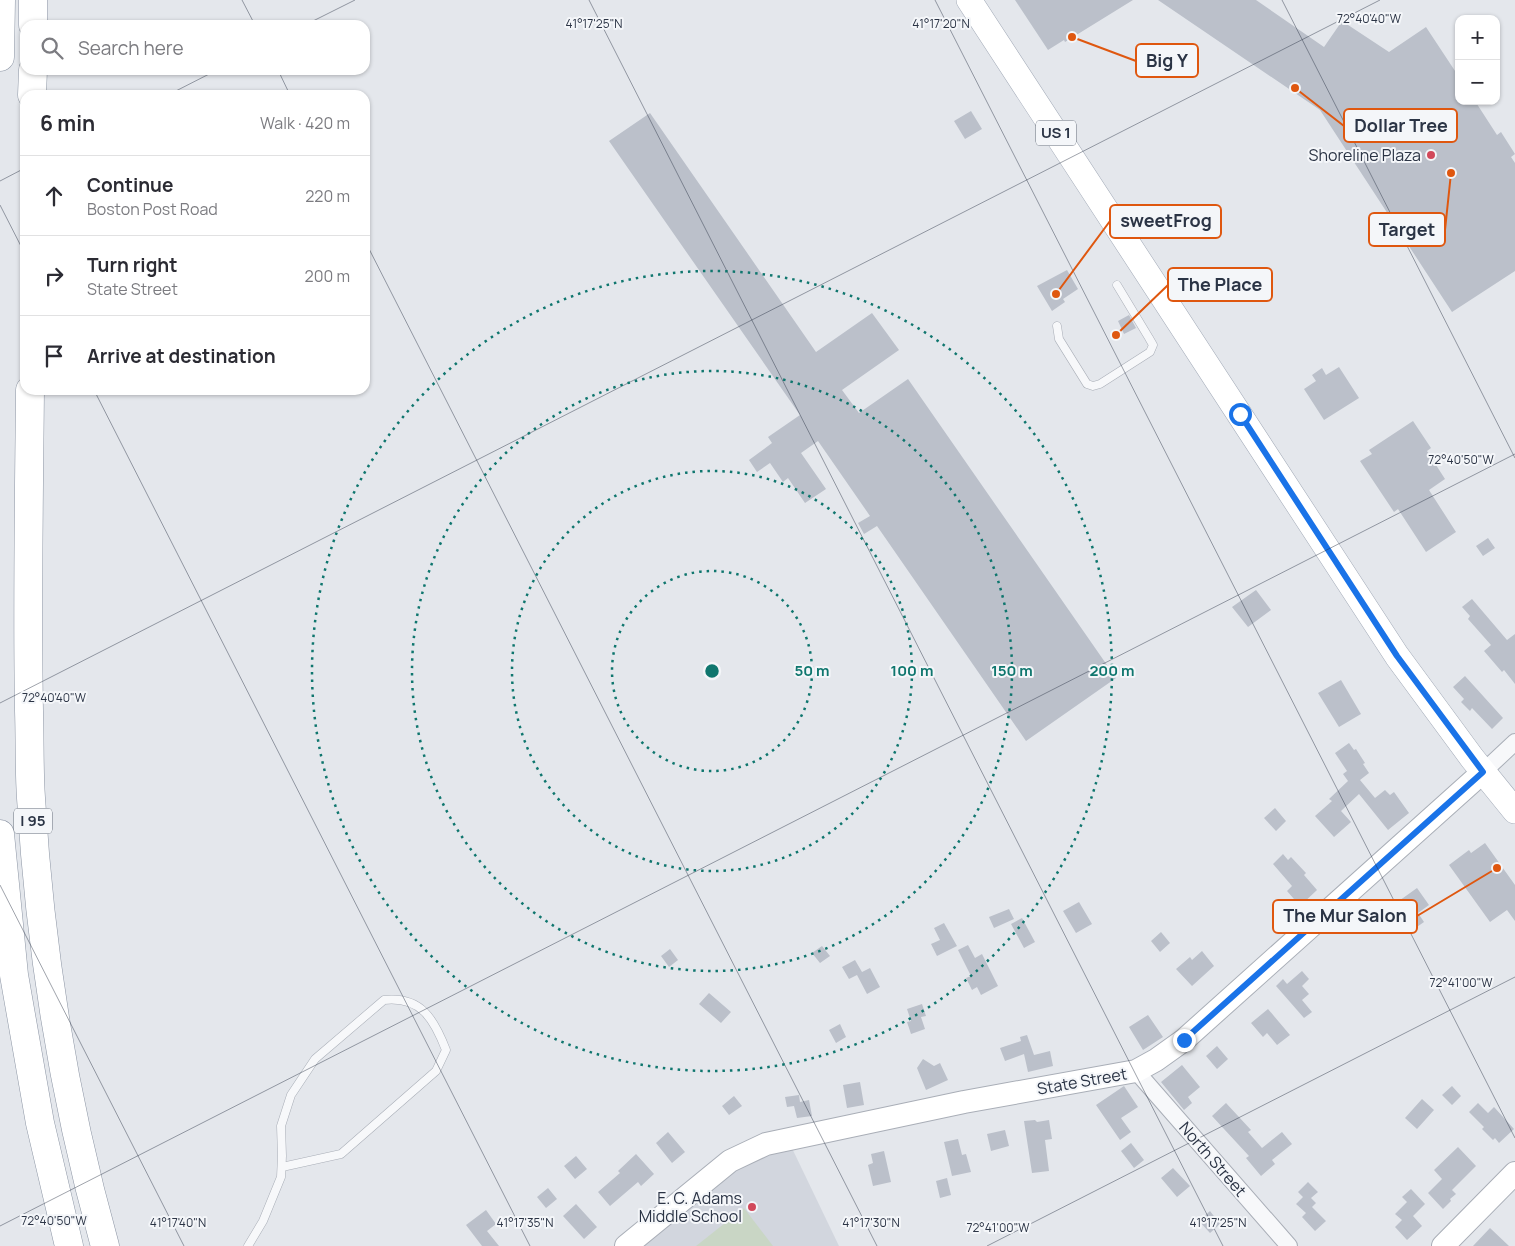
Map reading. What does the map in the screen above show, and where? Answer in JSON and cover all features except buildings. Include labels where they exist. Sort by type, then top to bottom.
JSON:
[{"type":"highway","points":[[0,57],[1,0]]},
{"type":"highway","points":[[33,0],[33,20]]},
{"type":"highway","points":[[32,75],[32,90]]},
{"type":"highway","name":"I 95","points":[[30,395],[28,665],[31,787],[41,924],[65,1075],[92,1201],[105,1246]]},
{"type":"highway","name":"I 95","points":[[0,834],[14,975],[40,1123],[69,1246]]},
{"type":"main road","name":"US 1","points":[[969,0],[1397,656],[1483,772],[1515,811]]},
{"type":"street","name":"State Street","points":[[626,1246],[730,1161],[766,1144],[973,1100],[1136,1071],[1156,1060],[1184,1040],[1515,742]]},
{"type":"street","name":"North Street","points":[[1136,1071],[1289,1246]]},
{"type":"street","points":[[1443,1246],[1515,1173]]},
{"type":"lane","points":[[1057,326],[1059,339],[1086,384],[1093,386],[1100,384],[1150,352],[1153,345],[1150,338],[1117,285]]},
{"type":"lane","points":[[248,1246],[264,1221],[281,1177],[281,1126],[291,1095],[315,1059],[384,1000],[399,999],[416,1005],[433,1022],[446,1050],[436,1072],[341,1154],[282,1167]]},
{"type":"shaded area","name":"E. C. Adams Middle School","points":[[789,1142],[839,1246],[640,1246],[728,1168]]},
{"type":"green space","points":[[744,1208],[773,1246],[696,1246]]},
{"type":"place","name":"Big Y","points":[[1072,37]]},
{"type":"place","name":"Dollar Tree","points":[[1295,88]]},
{"type":"place","name":"Shoreline Plaza","points":[[1431,155]]},
{"type":"place","name":"Target","points":[[1451,173]]},
{"type":"place","name":"sweetFrog","points":[[1056,294]]},
{"type":"place","name":"The Place","points":[[1116,335]]},
{"type":"place","name":"The Mur Salon","points":[[1497,868]]},
{"type":"place","name":"E. C. Adams Middle School","points":[[752,1207]]},
{"type":"route","points":[[1184,1040],[1483,772],[1397,656],[1240,414]]}]
